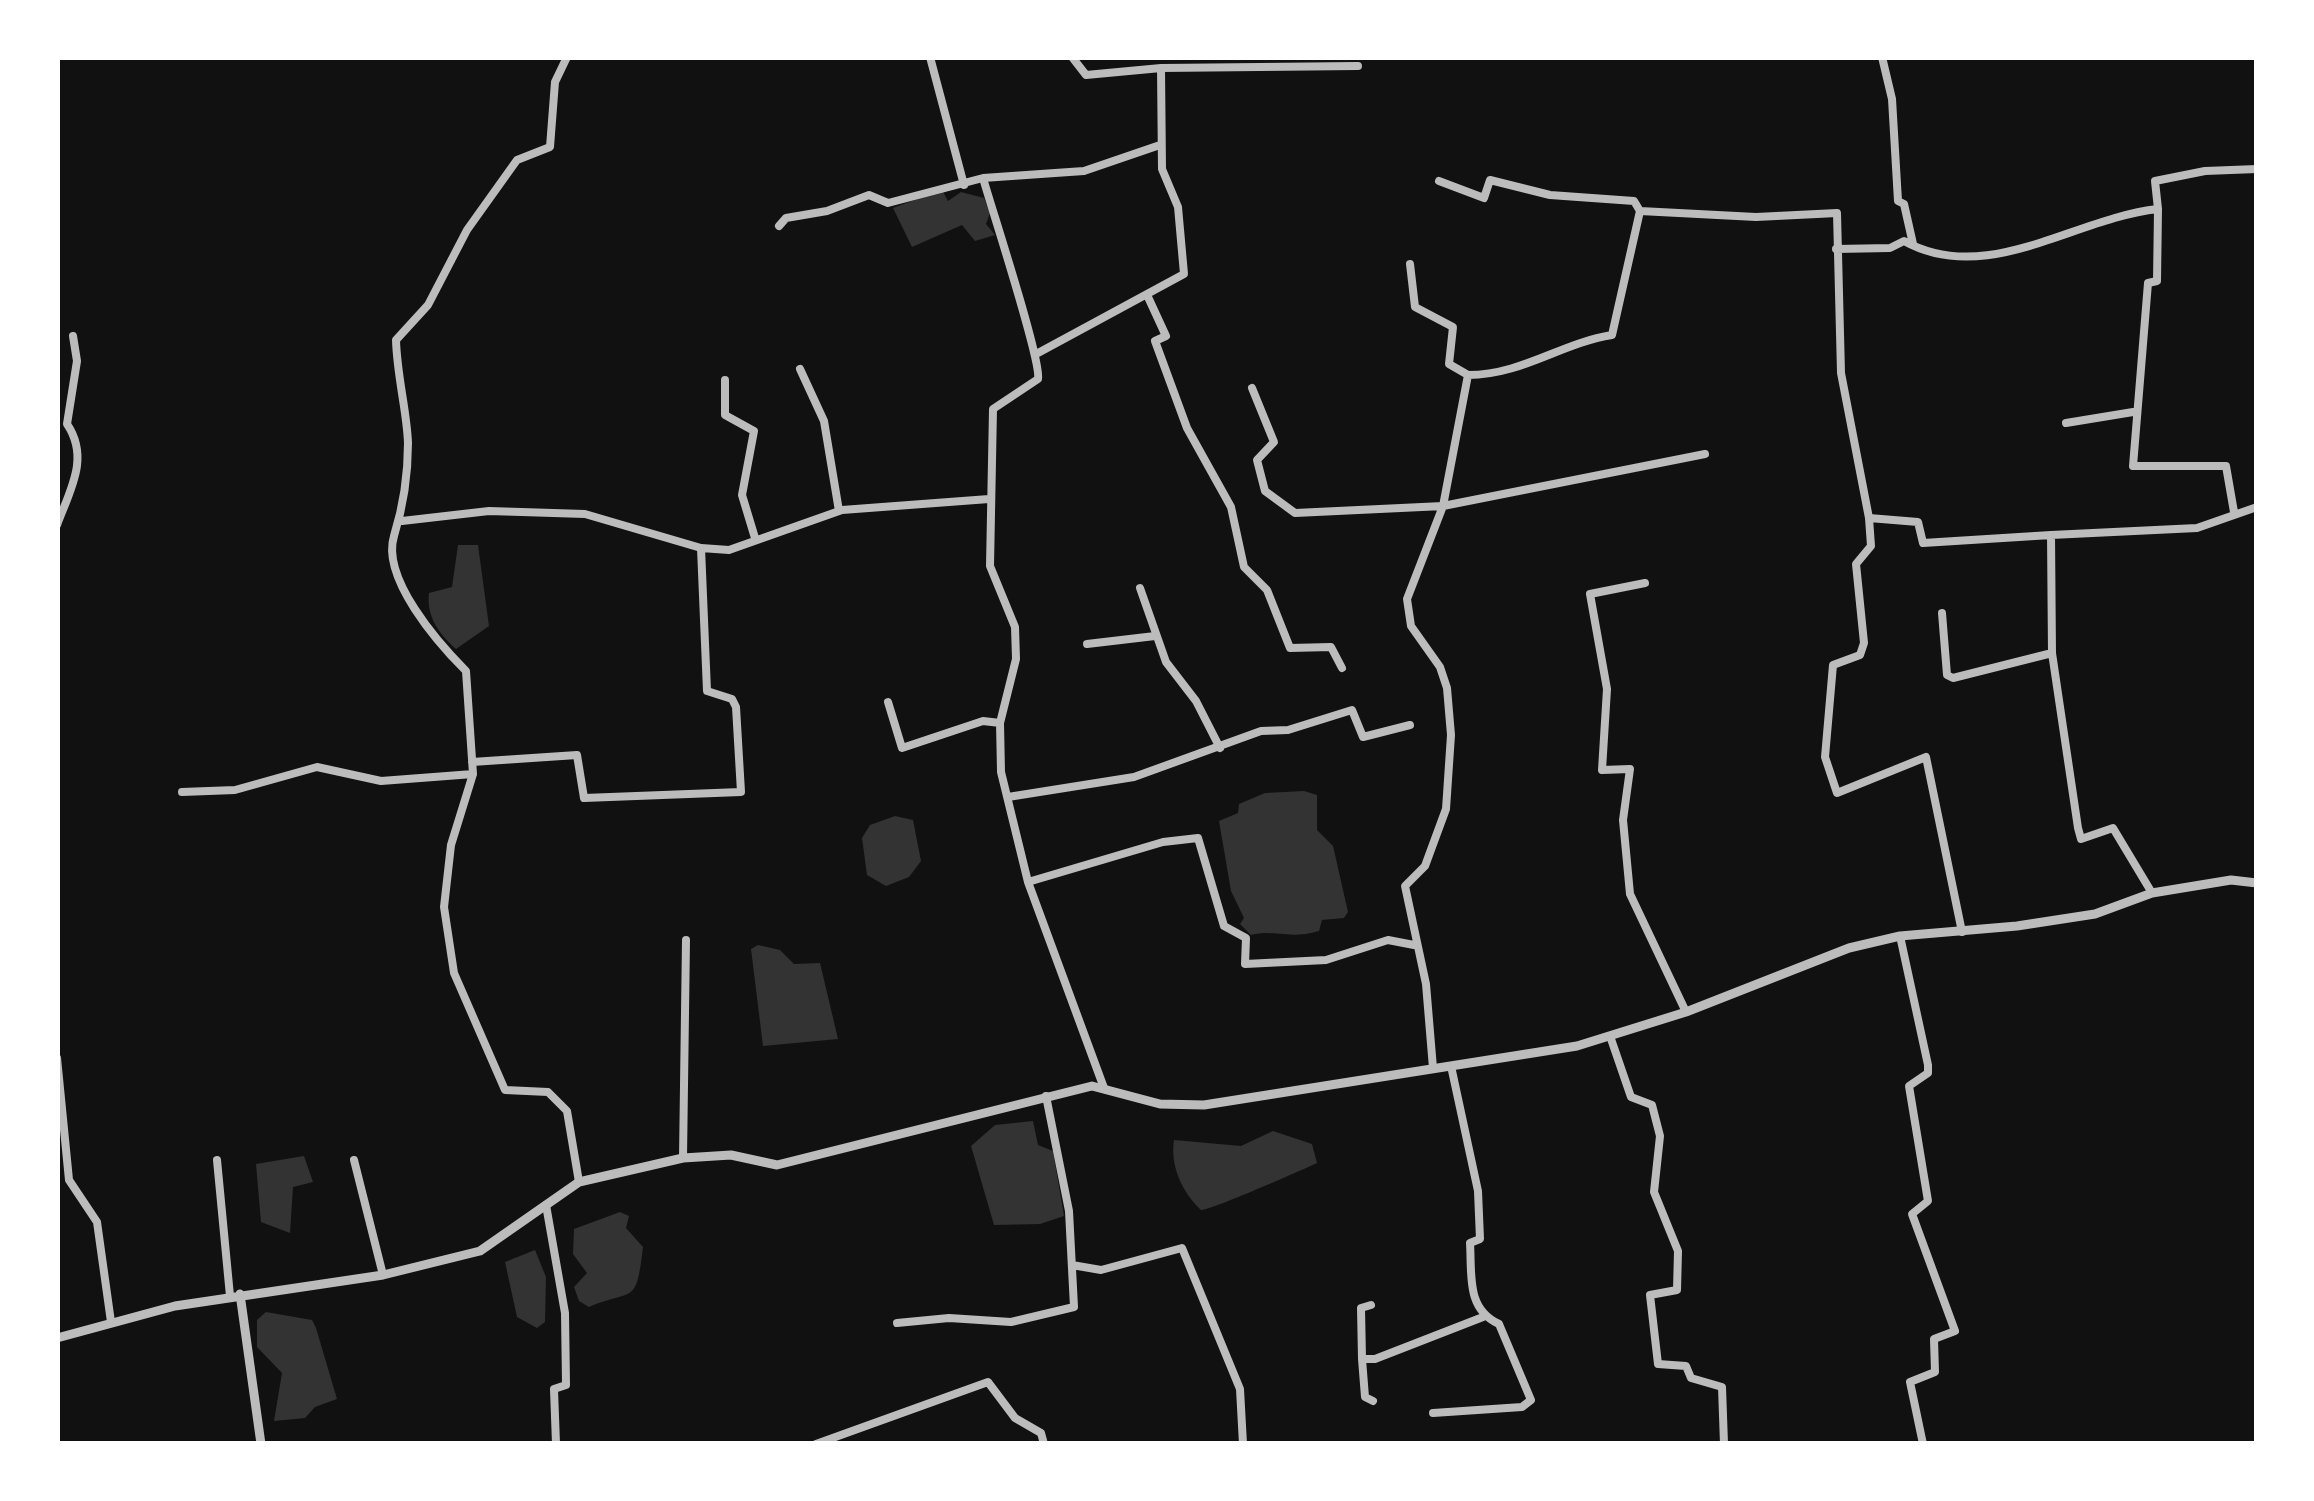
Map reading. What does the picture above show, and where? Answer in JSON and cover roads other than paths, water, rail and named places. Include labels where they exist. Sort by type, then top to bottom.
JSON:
[{"type":"street","points":[[566,57],[555,82],[550,147],[518,160],[467,230],[428,305],[396,340],[397,390],[408,440],[402,520],[393,538],[394,572],[434,638],[466,671],[472,774],[445,874],[444,907],[454,973],[505,1090],[548,1093],[567,1111],[579,1182]]},
{"type":"street","points":[[930,57],[964,184]]},
{"type":"street","points":[[1072,57],[1086,75],[1161,68],[1358,66]]},
{"type":"street","points":[[1882,57],[1893,115],[1898,201],[1904,204],[1913,246]]},
{"type":"street","points":[[1038,353],[1184,274],[1178,207],[1165,180],[1160,145],[1161,68]]},
{"type":"street","points":[[779,226],[786,218],[827,211],[869,195],[888,203],[941,185],[983,178],[1084,171],[1160,145]]},
{"type":"street","points":[[2234,512],[2226,466],[2133,466],[2134,411],[2148,283],[2157,281],[2155,181],[2184,173],[2257,169]]},
{"type":"street","points":[[983,178],[1013,290],[1038,353],[1038,379],[993,409],[990,566],[1016,643],[1012,688],[1000,723],[1000,772],[1028,882],[1104,1088]]},
{"type":"street","points":[[1410,264],[1415,307],[1453,328],[1449,364],[1468,375],[1523,368],[1588,339],[1612,335],[1640,211],[1634,200],[1550,196],[1490,180],[1484,198],[1439,182]]},
{"type":"street","points":[[1836,249],[1890,248],[1904,241],[1944,256],[2013,252],[2114,214],[2158,208]]},
{"type":"street","points":[[1640,211],[1756,217],[1837,213],[1841,373],[1869,518],[1870,546],[1856,564],[1864,643],[1860,655],[1833,665],[1825,757],[1837,793],[1926,757],[1962,934]]},
{"type":"street","points":[[1148,297],[1166,336],[1155,340],[1187,428],[1231,507],[1244,567],[1268,590],[1290,648],[1331,646],[1342,668]]},
{"type":"street","points":[[57,525],[78,470],[78,440],[67,424],[77,361],[73,337]]},
{"type":"street","points":[[800,369],[824,421],[839,511]]},
{"type":"street","points":[[1432,1068],[1426,984],[1405,886],[1425,866],[1446,808],[1451,706],[1440,667],[1412,626],[1408,599],[1443,506],[1468,375]]},
{"type":"street","points":[[725,380],[725,415],[754,430],[742,495],[754,538]]},
{"type":"street","points":[[1252,388],[1274,442],[1257,460],[1268,497],[1295,513],[1443,506],[1705,454]]},
{"type":"street","points":[[2066,423],[2134,411]]},
{"type":"street","points":[[402,520],[489,511],[585,514],[701,548],[729,550],[839,511],[989,499]]},
{"type":"street","points":[[1869,518],[1918,522],[1923,543],[2197,529],[2257,507]]},
{"type":"street","points":[[2051,535],[2052,653],[2081,839],[2113,828],[2152,893]]},
{"type":"street","points":[[472,762],[578,755],[584,798],[742,792],[736,707],[732,699],[707,691],[701,548]]},
{"type":"street","points":[[1645,583],[1590,594],[1607,689],[1602,770],[1630,769],[1623,820],[1630,894],[1686,1012]]},
{"type":"street","points":[[1140,588],[1155,636],[1220,748]]},
{"type":"street","points":[[1942,613],[1947,675],[1953,678],[2052,653]]},
{"type":"street","points":[[1087,644],[1155,636]]},
{"type":"street","points":[[888,702],[902,748],[983,721],[1000,723]]},
{"type":"street","points":[[1008,797],[1134,777],[1261,731],[1288,730],[1352,710],[1363,737],[1410,725]]},
{"type":"street","points":[[182,792],[235,790],[317,767],[381,781],[472,774]]},
{"type":"street","points":[[1028,882],[1162,842],[1198,838],[1224,926],[1246,938],[1244,964],[1326,960],[1388,940],[1414,945]]},
{"type":"street","points":[[57,1338],[235,1295],[382,1275],[480,1251],[579,1182],[683,1158],[731,1154],[777,1165],[1046,1096],[1104,1088],[1160,1104],[1204,1105],[1432,1068],[1610,1036],[1686,1012],[1849,947],[1900,936],[1962,934],[2095,914],[2152,893],[2231,880],[2257,883]]},
{"type":"street","points":[[1900,936],[1928,1065],[1928,1073],[1909,1086],[1928,1201],[1912,1214],[1955,1331],[1934,1339],[1935,1372],[1910,1382],[1923,1444]]},
{"type":"street","points":[[683,1158],[686,940]]},
{"type":"street","points":[[1610,1036],[1631,1097],[1652,1106],[1660,1136],[1654,1192],[1678,1251],[1677,1290],[1650,1295],[1658,1364],[1686,1366],[1691,1378],[1721,1387],[1724,1444]]},
{"type":"street","points":[[57,1058],[69,1180],[97,1222],[112,1322]]},
{"type":"street","points":[[1433,1413],[1530,1406],[1506,1339],[1498,1324],[1484,1317],[1473,1294],[1470,1243],[1480,1239],[1478,1191],[1451,1064]]},
{"type":"street","points":[[897,1323],[949,1318],[1011,1322],[1074,1307],[1069,1211],[1046,1096]]},
{"type":"street","points":[[217,1160],[261,1444]]},
{"type":"street","points":[[354,1160],[382,1275]]},
{"type":"street","points":[[546,1205],[566,1313],[566,1385],[554,1389],[556,1444]]},
{"type":"street","points":[[1072,1265],[1101,1270],[1182,1249],[1240,1390],[1244,1444]]},
{"type":"street","points":[[1371,1305],[1360,1308],[1358,1317],[1365,1397],[1373,1401]]},
{"type":"street","points":[[1362,1359],[1397,1352],[1484,1317]]},
{"type":"street","points":[[816,1444],[988,1382],[1016,1418],[1041,1433],[1044,1444]]}]
